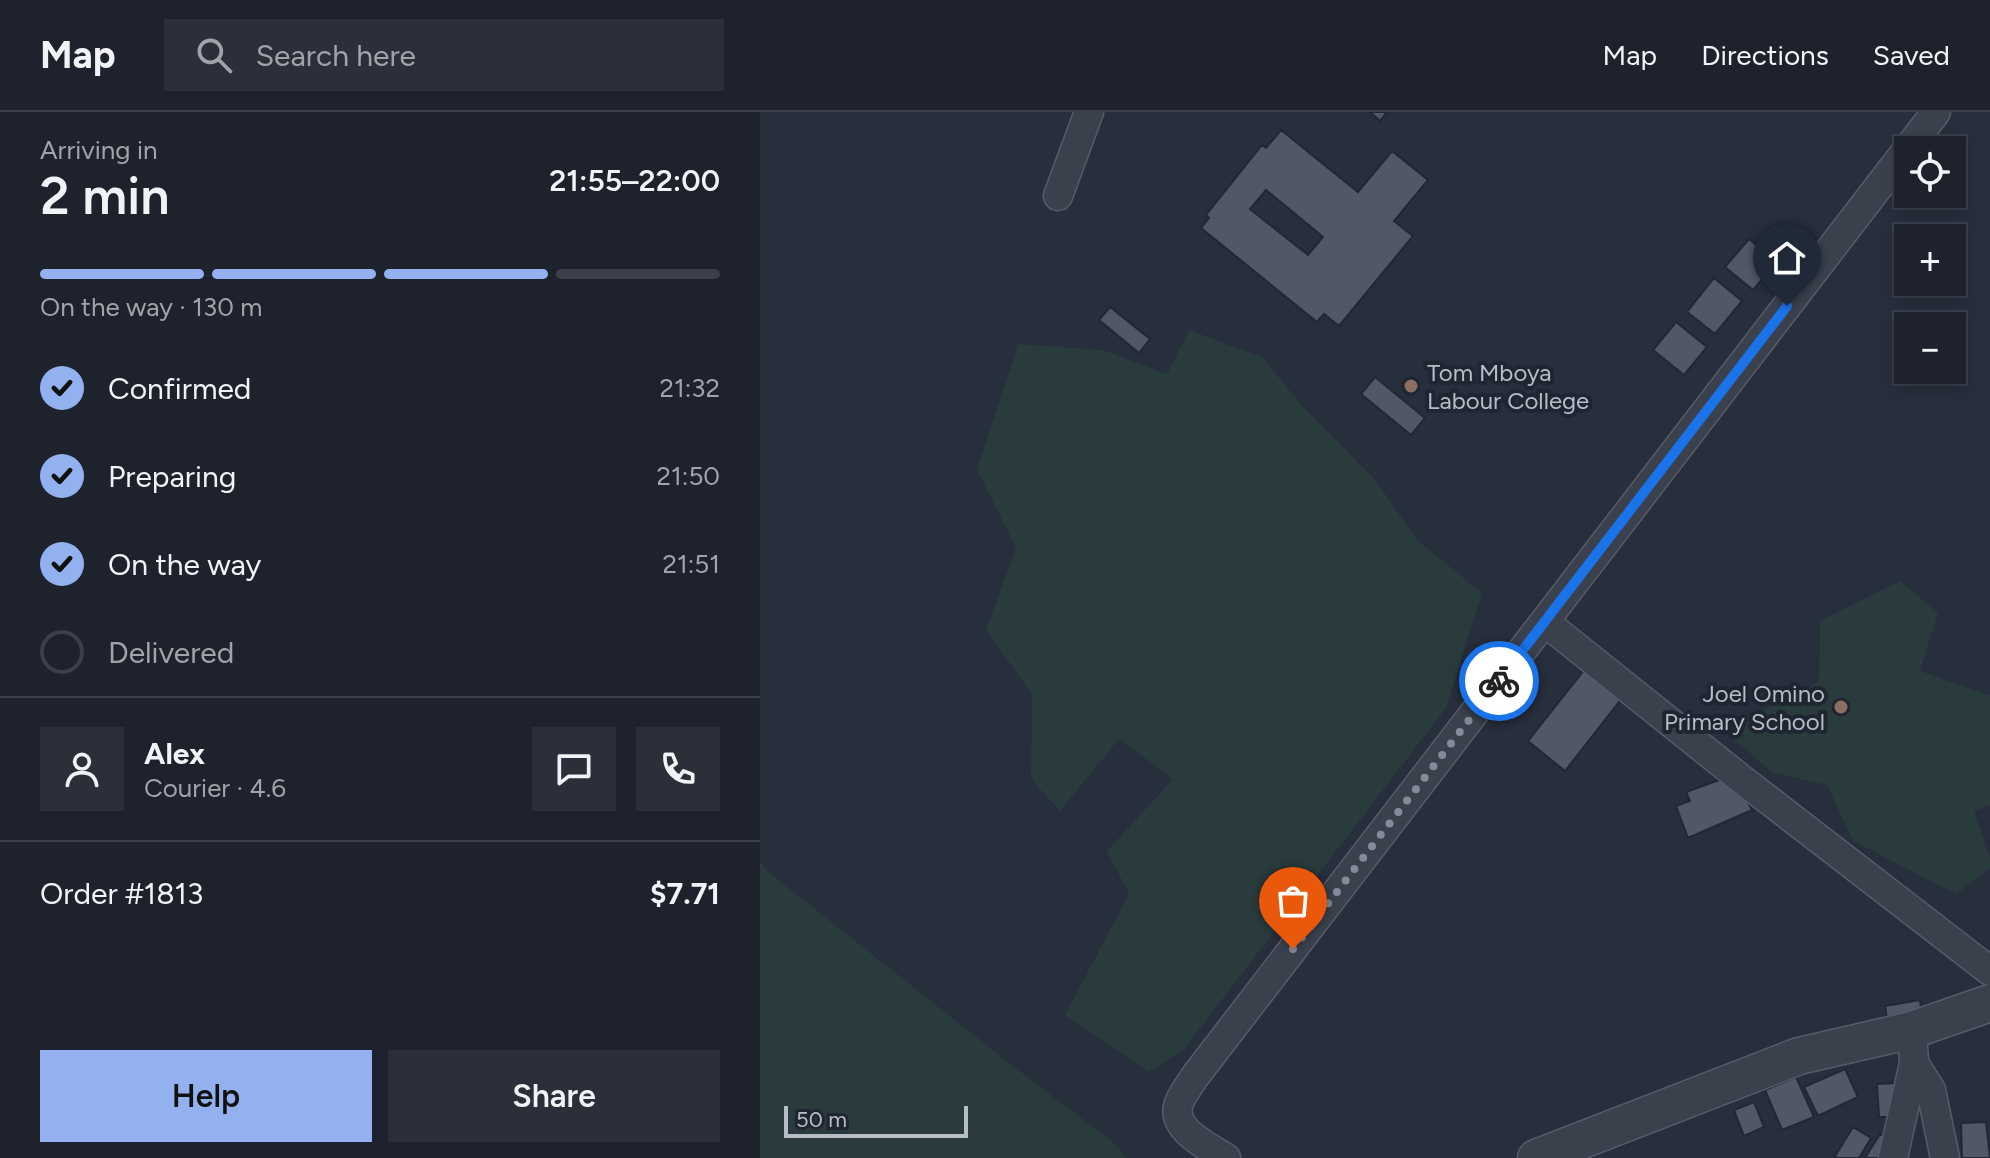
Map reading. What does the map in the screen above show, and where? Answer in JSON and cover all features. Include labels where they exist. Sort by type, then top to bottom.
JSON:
[{"type":"street","points":[[1058,196],[1089,112]]},
{"type":"street","points":[[1226,1158],[1181,1125],[1177,1115],[1178,1104],[1190,1084],[1936,112]]},
{"type":"street","points":[[1545,622],[1740,778],[1990,971]]},
{"type":"street","points":[[1555,1155],[1799,1056],[1913,1046],[1990,1003]]},
{"type":"street","points":[[1893,1158],[1913,1046]]},
{"type":"street","points":[[1913,1046],[1931,1090],[1945,1158]]},
{"type":"shaded area","points":[[1189,330],[1262,357],[1304,408],[1376,481],[1417,540],[1482,593],[1446,708],[1184,1049],[1149,1072],[1065,1015],[1129,894],[1107,851],[1173,779],[1119,739],[1060,811],[1031,779],[1032,694],[986,630],[1016,548],[977,470],[1018,344],[1103,350],[1167,374]]},
{"type":"shaded area","points":[[1900,581],[1938,613],[1920,671],[1990,695],[1990,805],[1974,811],[1990,859],[1990,868],[1956,894],[1853,841],[1827,785],[1772,772],[1723,730],[1819,682],[1820,621]]},
{"type":"shaded area","points":[[760,862],[771,874],[1000,1056],[1110,1140],[1127,1158],[760,1158]]},
{"type":"building","points":[[1370,112],[1387,112],[1380,121]]},
{"type":"building","points":[[1281,130],[1358,192],[1392,151],[1428,180],[1394,221],[1413,236],[1339,326],[1324,314],[1317,322],[1201,228],[1209,218],[1206,215],[1262,145],[1266,148]],"holes":[[[1266,190],[1323,237],[1308,255],[1250,209]]]},
{"type":"building","points":[[1749,239],[1777,262],[1753,290],[1725,267]]},
{"type":"building","points":[[1714,278],[1742,301],[1715,334],[1687,312]]},
{"type":"building","points":[[1110,307],[1150,339],[1139,353],[1099,320]]},
{"type":"building","points":[[1676,322],[1707,347],[1684,375],[1653,350]]},
{"type":"building","points":[[1375,377],[1425,418],[1411,435],[1361,394]]},
{"type":"building","points":[[1589,664],[1626,693],[1565,771],[1528,741]]},
{"type":"building","points":[[1733,775],[1752,810],[1688,838],[1676,806],[1690,801],[1686,792]]},
{"type":"building","points":[[1920,1000],[1922,1019],[1888,1024],[1885,1006]]},
{"type":"building","points":[[1845,1069],[1858,1097],[1818,1116],[1804,1087]]},
{"type":"building","points":[[1796,1077],[1814,1117],[1782,1130],[1765,1090]]},
{"type":"building","points":[[1898,1083],[1900,1117],[1879,1117],[1877,1084]]},
{"type":"building","points":[[1754,1102],[1764,1127],[1744,1136],[1734,1110]]},
{"type":"building","points":[[1986,1122],[1990,1158],[1962,1158],[1961,1123]]},
{"type":"building","points":[[1853,1127],[1871,1138],[1859,1158],[1834,1158]]},
{"type":"building","points":[[1880,1134],[1896,1143],[1890,1158],[1865,1158]]},
{"type":"way so far","points":[[1293,949],[1499,681]]},
{"type":"place","name":"Tom Mboya Labour College","points":[[1411,386]]},
{"type":"place","name":"Joel Omino Primary School","points":[[1841,707]]},
{"type":"route","points":[[1499,681],[1787,306]]}]
